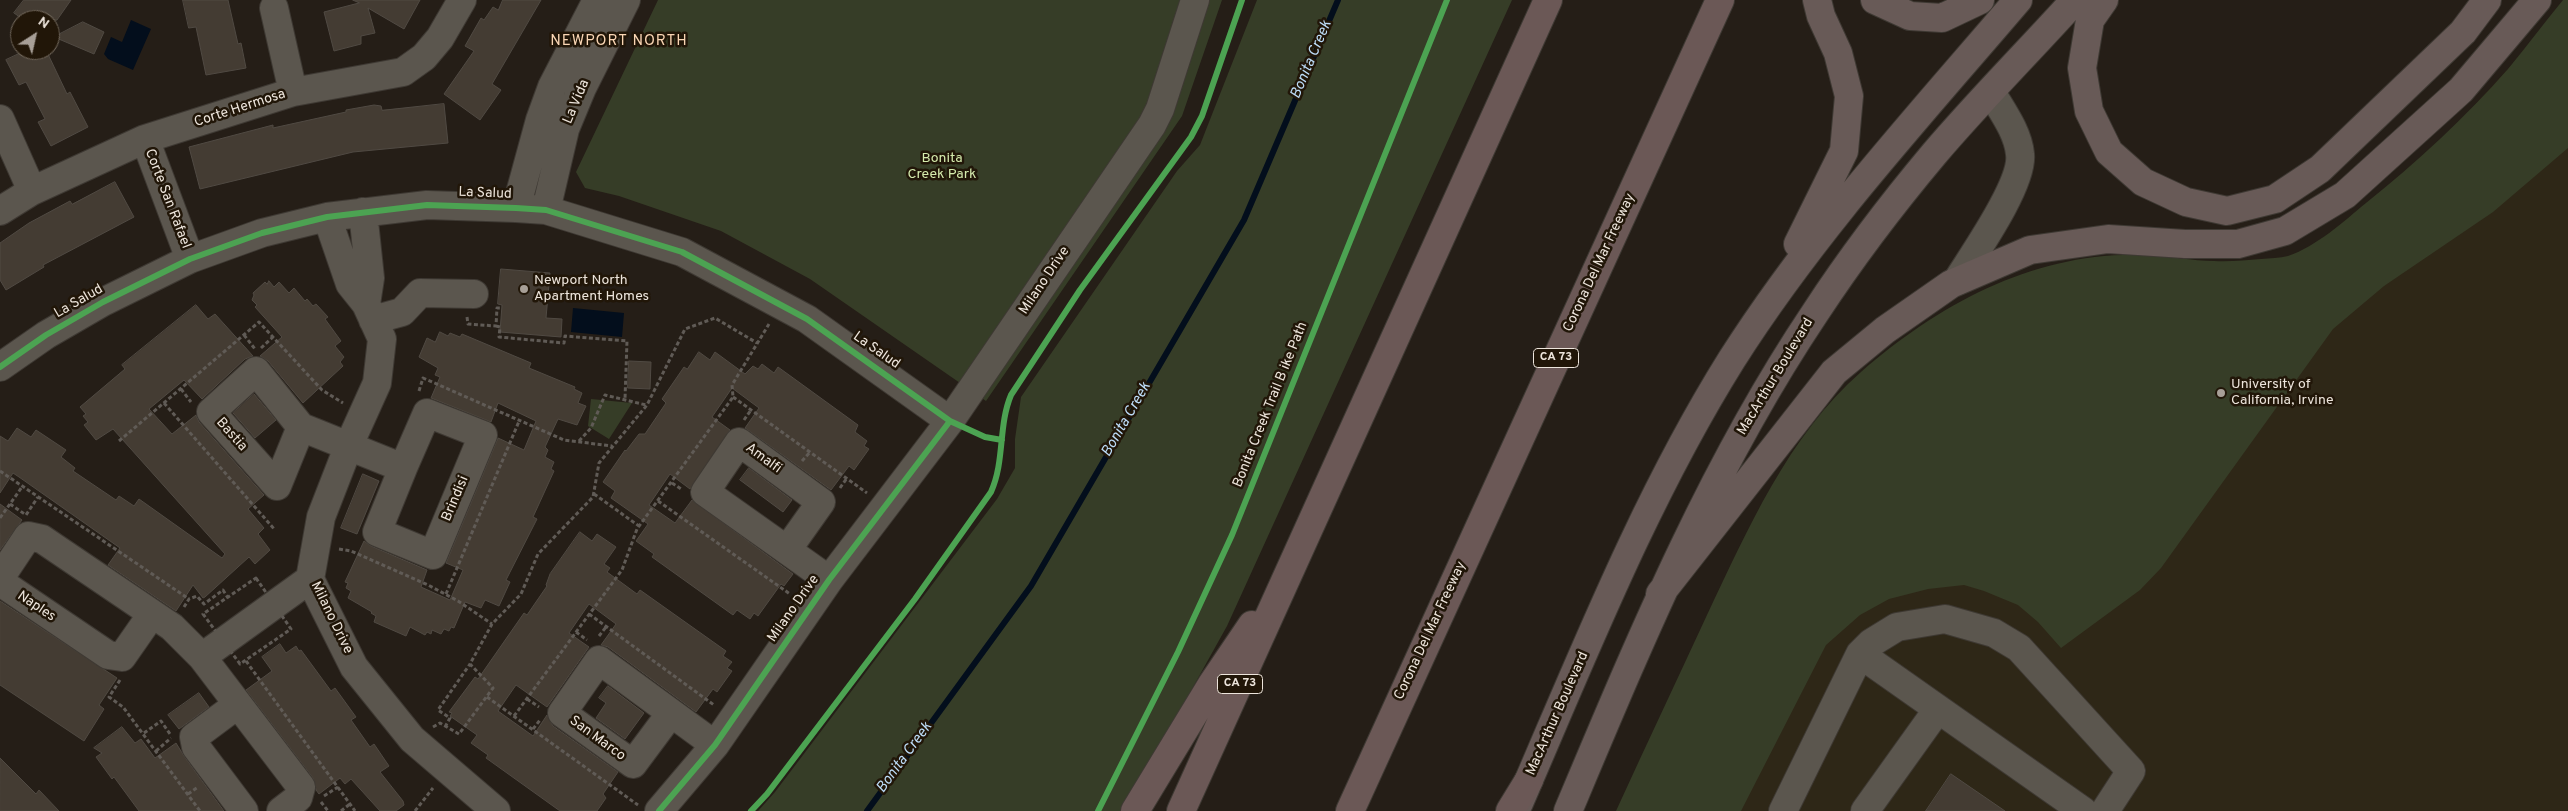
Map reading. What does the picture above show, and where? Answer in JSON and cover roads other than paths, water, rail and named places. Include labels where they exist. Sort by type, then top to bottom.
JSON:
[{"type":"highway","name":"CA 73","points":[[1182,811],[1548,0]]},
{"type":"highway","name":"Corona Del Mar Freeway","points":[[1391,716],[1720,0]]},
{"type":"highway","points":[[1135,811],[1212,684],[1298,557]]},
{"type":"highway","name":"CA 73","points":[[1350,811],[1391,716]]},
{"type":"highway","points":[[1358,811],[1391,716]]},
{"type":"highway","points":[[1510,811],[1529,780]]},
{"type":"main road","points":[[1770,302],[1844,151],[1849,96],[1838,53],[1821,16],[1817,0]]},
{"type":"main road","points":[[1875,0],[1910,16],[1942,18],[1980,0]]},
{"type":"main road","name":"MacArthur Boulevard","points":[[1515,811],[1634,539],[1676,457],[1732,360],[1770,302],[1839,210],[2018,0]]},
{"type":"main road","name":"MacArthur Boulevard","points":[[1568,811],[1660,594],[1726,460],[1814,313],[1867,240],[1934,154],[2074,0]]},
{"type":"main road","points":[[2104,0],[2090,20],[2082,68],[2089,111],[2109,152],[2143,182],[2186,202],[2227,211],[2275,199],[2320,169],[2462,32],[2487,0]]},
{"type":"main road","points":[[1660,594],[1834,372],[1884,330],[1957,281],[2030,250],[2108,239],[2185,244],[2238,244],[2285,231],[2345,195],[2461,90],[2537,0]]},
{"type":"street","name":"Corte Hermosa","points":[[0,210],[32,191],[144,139],[293,92],[403,72],[424,57],[440,38],[462,0]]},
{"type":"street","name":"La Vida","points":[[516,208],[540,120],[552,87],[597,0]]},
{"type":"street","name":"La Vida","points":[[546,210],[565,129],[582,88],[626,0]]},
{"type":"street","name":"Milano Drive","points":[[649,808],[714,745],[829,580],[950,421],[1152,125],[1160,109],[1195,0]]},
{"type":"street","points":[[274,8],[293,92]]},
{"type":"street","points":[[1957,281],[2012,187],[2019,168],[2021,155],[2013,129],[1991,92]]},
{"type":"street","points":[[0,119],[32,191]]},
{"type":"street","name":"Corte San Rafael","points":[[144,139],[190,259]]},
{"type":"street","name":"La Salud","points":[[0,366],[46,335],[103,302],[190,259],[262,233],[327,217],[427,205],[516,208],[546,210],[682,252],[808,319],[882,370],[950,421]]},
{"type":"street","name":"Milano Drive","points":[[363,212],[370,278],[370,312]]},
{"type":"street","name":"Milano Drive","points":[[327,217],[350,284],[370,312],[382,339],[377,383],[349,445],[321,517],[310,579],[354,667],[414,740],[496,811]]},
{"type":"street","points":[[370,312],[402,312],[420,293],[474,294]]},
{"type":"street","name":"Brindisi","points":[[427,413],[483,436],[433,555],[377,532],[403,468],[427,413]]},
{"type":"street","points":[[302,427],[403,468]]},
{"type":"street","name":"Naples","points":[[162,621],[122,657],[108,655],[6,586],[2,575],[28,536],[42,539],[162,621],[202,657],[301,787],[298,798],[281,811]]},
{"type":"street","points":[[787,550],[829,580]]},
{"type":"street","points":[[202,657],[310,579]]},
{"type":"street","points":[[1783,811],[1860,654],[1871,643],[1897,627],[1945,619],[1994,632],[2019,648],[2131,771],[2105,811]]},
{"type":"street","points":[[1860,654],[2083,811]]},
{"type":"street","points":[[237,705],[184,736],[196,747],[244,811]]},
{"type":"street","points":[[1864,811],[1938,709]]},
{"type":"street","points":[[670,713],[714,745]]},
{"type":"water","points":[[131,20],[151,29],[133,70],[108,59],[104,54],[111,37],[122,42]]},
{"type":"water","points":[[573,308],[624,313],[622,337],[571,332]]},
{"type":"waterway","name":"Bonita Creek","points":[[867,811],[1031,586],[1244,220],[1338,0]]},
{"type":"place","name":"Newport North Apartment Homes","points":[[524,289]]},
{"type":"place","name":"University of California, Irvine","points":[[2221,393]]},
{"type":"district","name":"NEWPORT NORTH","points":[[619,42]]},
{"type":"park label","name":"Bonita Creek Park","points":[[942,168]]}]
